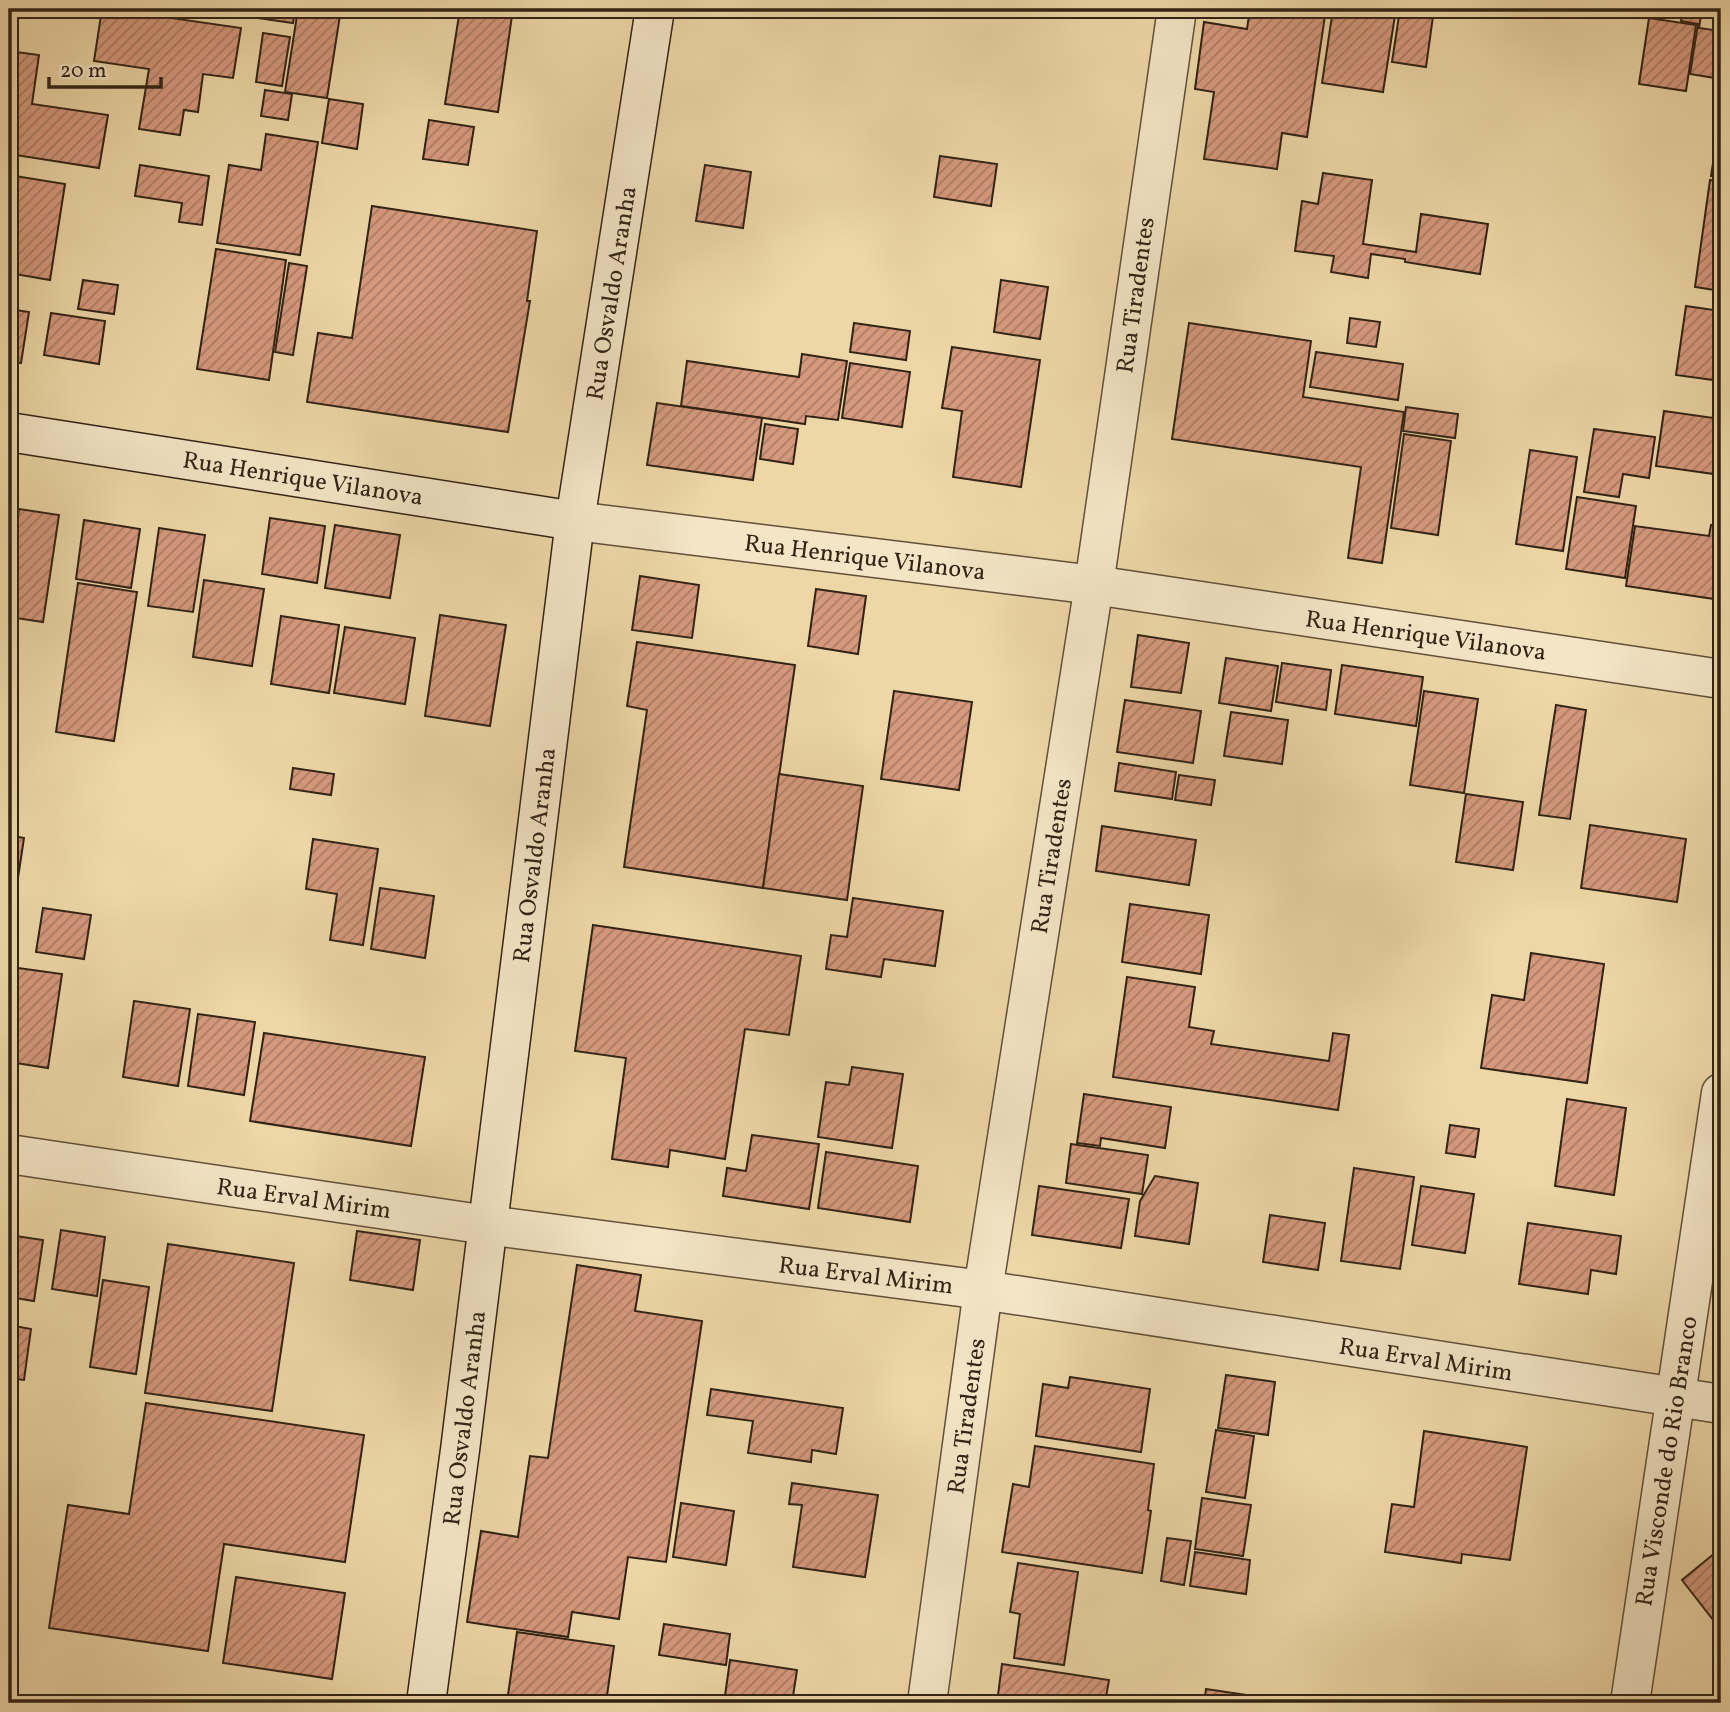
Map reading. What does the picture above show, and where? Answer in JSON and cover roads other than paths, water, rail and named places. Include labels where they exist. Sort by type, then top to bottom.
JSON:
[{"type":"street","name":"Rua Osvaldo Aranha","points":[[426,1703],[575,521],[655,9]]},
{"type":"street","name":"Rua Tiradentes","points":[[928,1703],[984,1290],[1094,585],[1177,9]]},
{"type":"street","name":"Rua Henrique Vilanova","points":[[9,432],[575,521],[1094,585],[1721,679]]},
{"type":"street","name":"Rua Visconde do Rio Branco","points":[[1630,1703],[1721,1093]]},
{"type":"street","name":"Rua Erval Mirim","points":[[9,1154],[487,1225],[984,1290],[1721,1404]]}]
